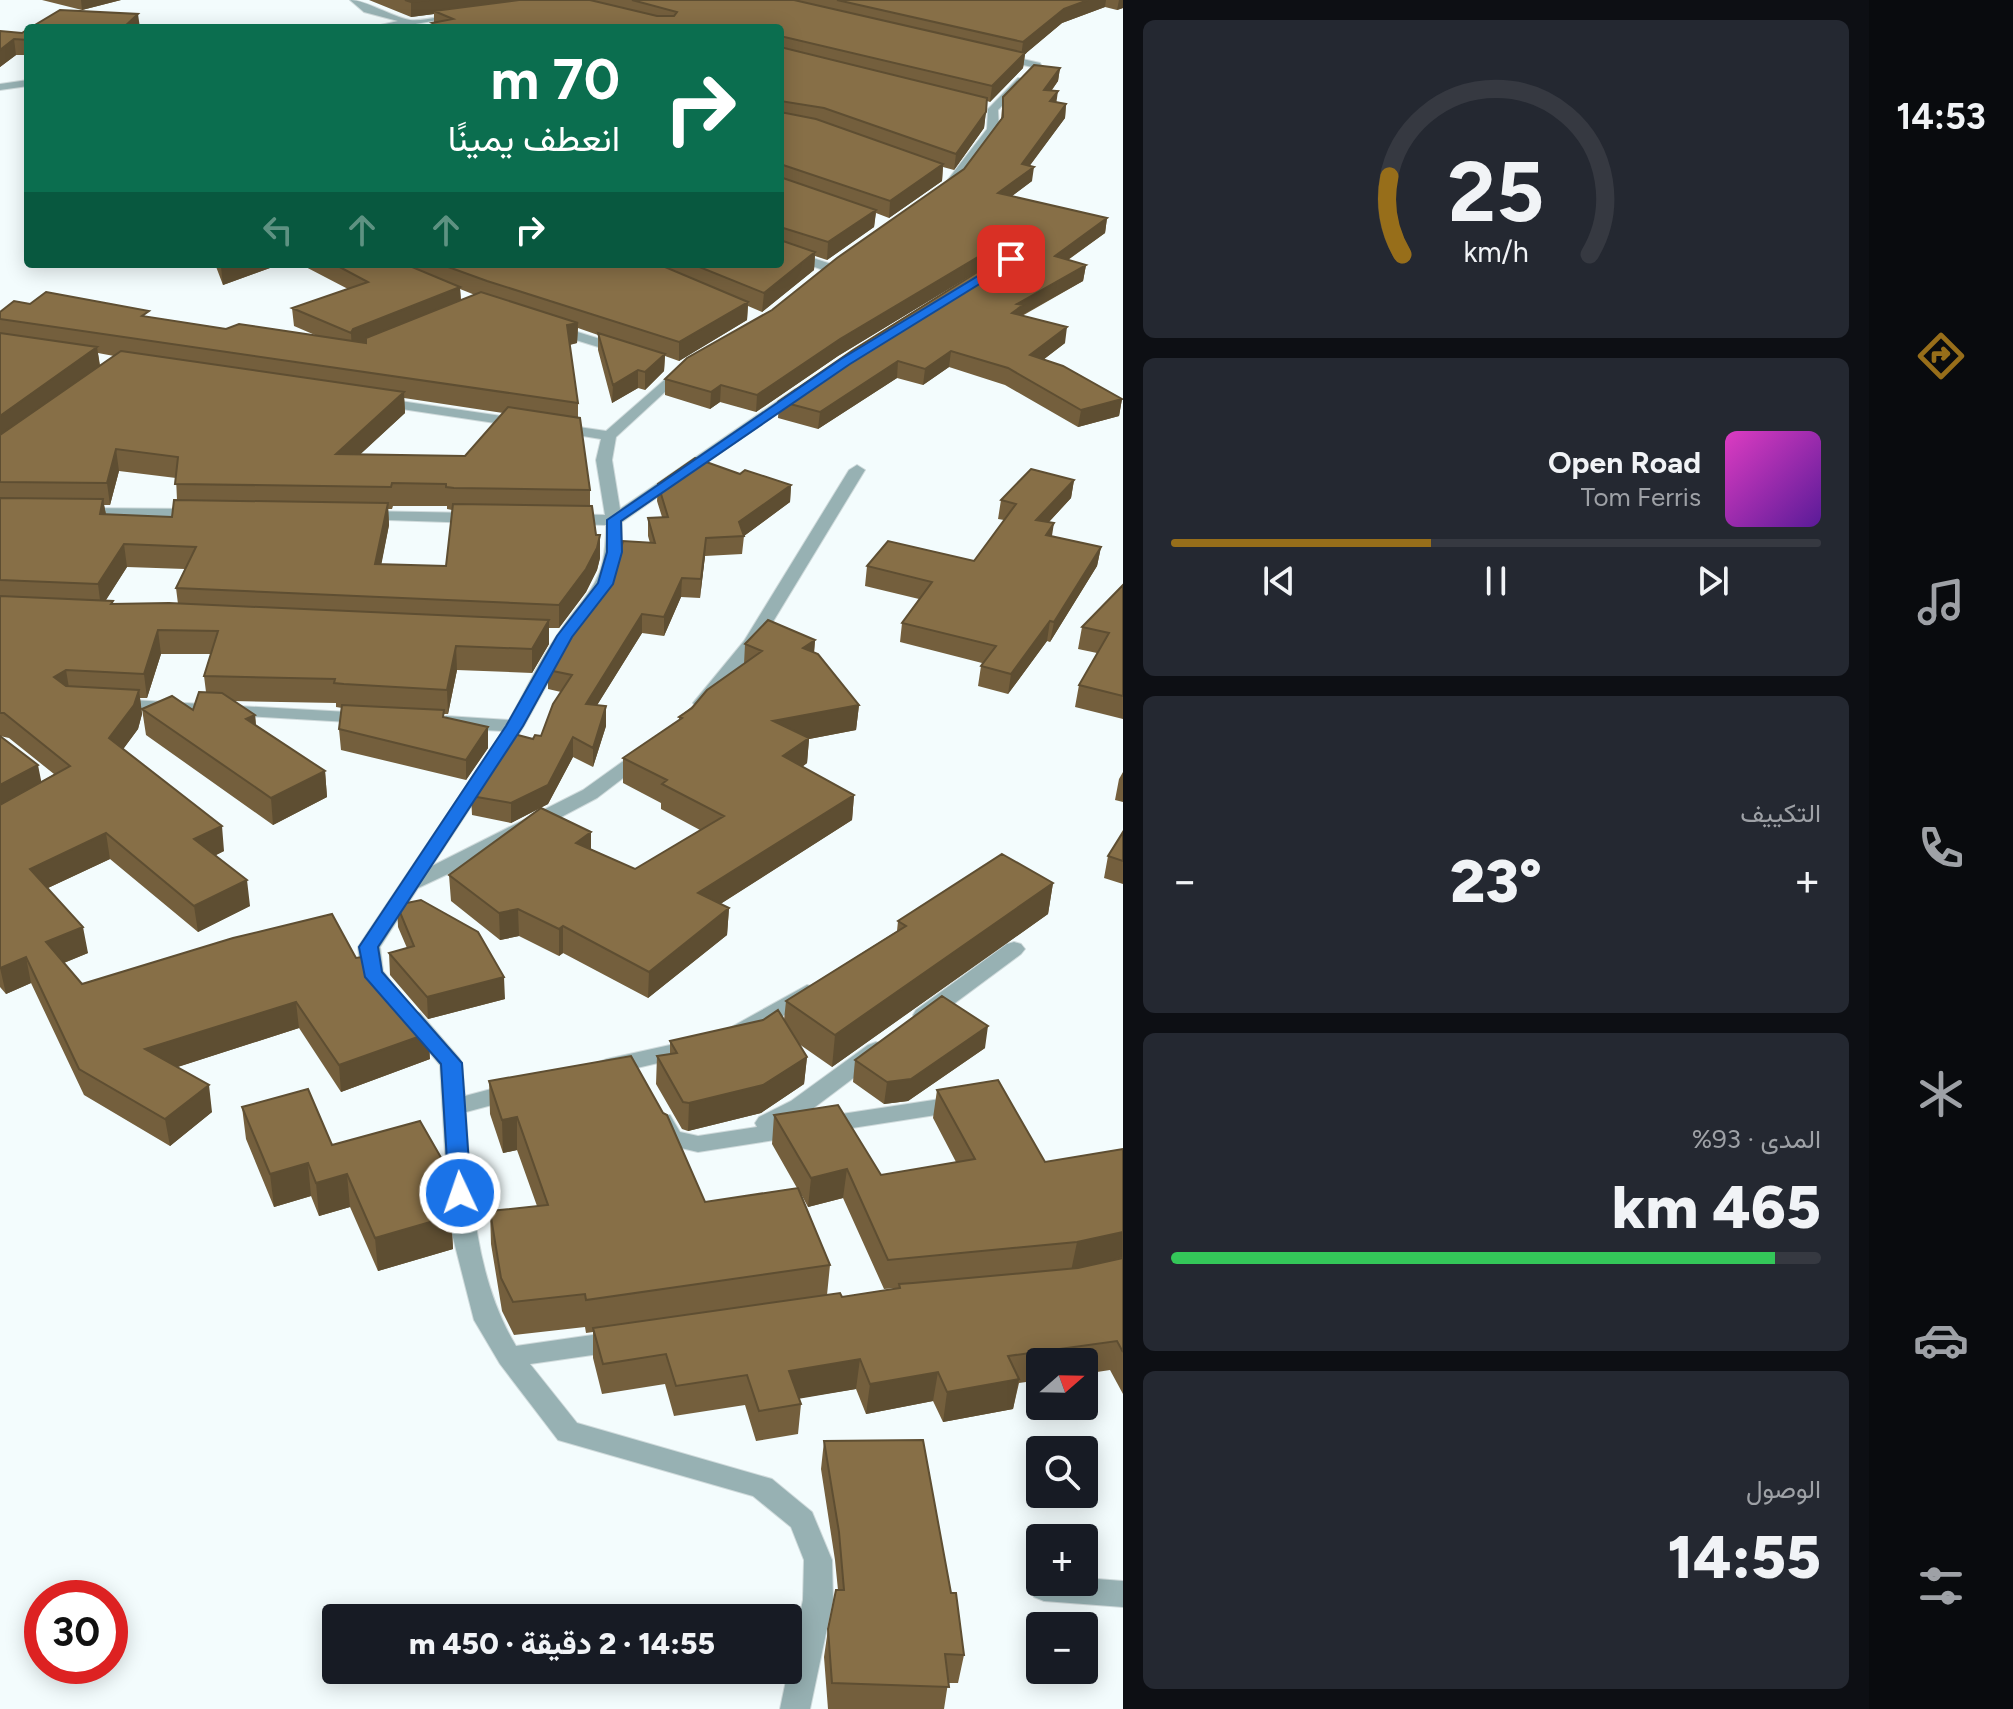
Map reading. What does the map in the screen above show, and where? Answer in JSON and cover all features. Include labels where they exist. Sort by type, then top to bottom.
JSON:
[{"type":"street","points":[[355,0],[367,10],[411,22]]},
{"type":"street","points":[[398,24],[475,13]]},
{"type":"street","points":[[431,19],[447,24]]},
{"type":"street","points":[[928,201],[993,129],[986,107],[1036,65],[991,55]]},
{"type":"street","points":[[0,87],[24,84]]},
{"type":"street","points":[[784,252],[836,264],[808,285]]},
{"type":"street","points":[[538,323],[637,355]]},
{"type":"street","points":[[704,355],[672,367],[609,436],[604,460],[614,520],[614,552],[605,584],[557,635],[515,726],[369,947],[372,973],[451,1063],[461,1222],[487,1320],[509,1357],[568,1432],[762,1487],[802,1520],[818,1560],[818,1600],[795,1709]]},
{"type":"street","points":[[557,519],[614,520],[808,387]]},
{"type":"street","points":[[357,398],[530,424]]},
{"type":"street","points":[[546,427],[609,436]]},
{"type":"street","points":[[692,715],[751,643],[857,470]]},
{"type":"street","points":[[62,512],[218,514]]},
{"type":"street","points":[[343,516],[499,518]]},
{"type":"street","points":[[102,704],[388,719]]},
{"type":"street","points":[[419,721],[515,726]]},
{"type":"street","points":[[410,885],[590,794],[659,744]]},
{"type":"street","points":[[738,1138],[799,1107],[1014,949]]},
{"type":"street","points":[[586,1072],[722,1042],[825,981]]},
{"type":"street","points":[[629,1061],[672,1138],[698,1144],[982,1101]]},
{"type":"street","points":[[456,1106],[528,1087]]},
{"type":"street","points":[[509,1357],[647,1337]]},
{"type":"street","points":[[1098,1592],[1123,1594]]},
{"type":"building","points":[[519,0],[590,0],[657,16],[674,16],[677,12],[632,0],[794,0],[1025,53],[992,86],[784,37],[784,24],[434,24],[453,19],[434,11]]},
{"type":"building","points":[[837,0],[1088,0],[1064,9],[1023,42]]},
{"type":"building","points":[[60,10],[138,14],[127,24],[37,24]]},
{"type":"building","points":[[0,31],[24,32],[24,40],[14,39],[0,50]]},
{"type":"building","points":[[784,48],[987,98],[986,112],[956,154],[824,108],[784,102]]},
{"type":"building","points":[[1034,65],[1060,68],[1044,90],[1058,91],[1050,101],[1066,104],[1022,164],[1034,167],[998,193],[1107,218],[1055,256],[1086,265],[1017,304],[1023,305],[1012,313],[1067,327],[1030,355],[1063,366],[1122,399],[1081,410],[1008,368],[951,351],[925,369],[898,361],[820,412],[779,401],[853,350],[1022,244],[1010,238],[840,339],[757,395],[721,385],[711,392],[665,379],[687,358],[772,310],[837,258],[964,169],[1003,117],[1003,97]]},
{"type":"building","points":[[784,113],[816,119],[943,164],[890,201],[784,165]]},
{"type":"building","points":[[784,178],[876,210],[828,242],[784,228]]},
{"type":"building","points":[[784,241],[815,252],[764,293],[702,268],[784,268]]},
{"type":"building","points":[[342,268],[415,268],[460,287],[353,329],[351,333],[292,308],[368,282]]},
{"type":"building","points":[[451,268],[667,268],[748,302],[679,342]]},
{"type":"building","points":[[46,292],[149,311],[142,316],[226,329],[239,324],[366,343],[366,338],[481,292],[578,323],[567,325],[578,403],[0,319],[0,312],[14,301],[30,304]]},
{"type":"building","points":[[0,333],[97,347],[0,416]]},
{"type":"building","points":[[598,333],[665,354],[645,372],[638,370],[613,385]]},
{"type":"building","points":[[121,351],[404,392],[336,454],[465,456],[508,407],[580,418],[590,490],[454,488],[446,487],[446,484],[392,483],[391,487],[175,484],[178,457],[116,449],[107,483],[0,482],[0,435]]},
{"type":"building","points":[[695,458],[740,474],[745,470],[791,485],[739,522],[744,536],[706,538],[701,579],[682,578],[664,617],[642,614],[586,704],[606,706],[593,748],[573,737],[548,785],[511,803],[471,796],[510,733],[533,739],[535,735],[541,736],[553,704],[572,675],[548,670],[576,620],[616,568],[623,541],[655,543],[648,518],[668,517],[658,484]]},
{"type":"building","points":[[1031,469],[1074,480],[1036,520],[1054,523],[1046,535],[1101,547],[1054,622],[1050,621],[1011,674],[981,666],[996,646],[902,623],[932,582],[867,566],[888,541],[974,561],[1016,504],[1001,500]]},
{"type":"building","points":[[0,498],[103,499],[100,514],[172,517],[174,500],[388,503],[375,564],[446,566],[453,504],[592,506],[596,535],[600,535],[586,569],[559,605],[176,588],[196,547],[124,544],[98,584],[0,580]]},
{"type":"building","points":[[1123,585],[1123,696],[1079,685],[1109,633],[1082,627]]},
{"type":"building","points":[[0,596],[113,601],[111,604],[169,603],[549,620],[532,649],[456,646],[447,690],[334,683],[335,679],[204,676],[218,631],[158,630],[144,674],[66,670],[54,677],[66,686],[139,690],[134,705],[109,738],[222,826],[194,839],[247,880],[194,906],[106,833],[30,869],[83,927],[46,942],[82,984],[233,938],[332,914],[356,958],[362,957],[429,1033],[339,1065],[296,1002],[145,1049],[209,1085],[165,1119],[79,1069],[26,957],[0,968],[0,805],[70,766],[4,713],[0,713]]},
{"type":"building","points":[[768,620],[815,640],[803,648],[818,654],[859,705],[773,721],[809,738],[783,756],[854,795],[698,893],[729,908],[649,972],[563,926],[559,929],[518,909],[499,913],[449,875],[541,808],[591,832],[576,843],[635,869],[724,816],[662,784],[667,780],[623,758],[682,718],[679,717],[692,708],[707,690],[762,651],[745,644]]},
{"type":"building","points":[[199,692],[222,693],[255,715],[246,719],[325,771],[271,798],[142,709],[172,696],[193,710]]},
{"type":"building","points":[[342,705],[444,710],[443,717],[488,727],[466,760],[339,729]]},
{"type":"building","points":[[0,736],[38,765],[0,785]]},
{"type":"building","points":[[1123,832],[1123,861],[1108,856]]},
{"type":"building","points":[[1002,854],[1053,883],[835,1035],[786,1001],[906,926],[898,921]]},
{"type":"building","points":[[421,900],[478,932],[504,977],[427,997],[389,953],[414,946],[397,905]]},
{"type":"building","points":[[942,996],[988,1026],[911,1079],[887,1082],[855,1060]]},
{"type":"building","points":[[778,1010],[807,1057],[763,1085],[683,1102],[657,1056],[677,1053],[670,1041],[763,1020]]},
{"type":"building","points":[[631,1056],[667,1115],[705,1202],[798,1188],[830,1265],[586,1300],[585,1294],[513,1302],[501,1278],[490,1211],[548,1205],[517,1117],[502,1120],[489,1081]]},
{"type":"building","points":[[998,1080],[1045,1162],[1123,1149],[1123,1232],[1077,1242],[888,1260],[847,1169],[811,1178],[774,1115],[838,1105],[881,1175],[975,1159],[937,1090]]},
{"type":"building","points":[[308,1089],[332,1145],[420,1121],[443,1161],[444,1189],[451,1216],[375,1238],[347,1174],[316,1183],[308,1163],[270,1174],[242,1107]]},
{"type":"building","points":[[1123,1258],[1123,1352],[1117,1341],[1066,1348],[1026,1348],[1026,1354],[1008,1356],[1019,1379],[947,1392],[938,1372],[870,1384],[860,1359],[789,1371],[801,1404],[759,1411],[747,1375],[676,1386],[666,1354],[603,1364],[593,1328],[840,1293],[842,1297],[900,1288],[899,1284],[1078,1268]]},
{"type":"building","points":[[923,1440],[951,1593],[956,1593],[964,1655],[945,1654],[949,1687],[832,1683],[828,1629],[836,1590],[844,1590],[839,1532],[824,1441]]},
{"type":"route","points":[[460,1193],[451,1063],[372,973],[369,947],[515,726],[565,636],[605,584],[614,552],[614,520],[845,361],[1011,259]]}]
